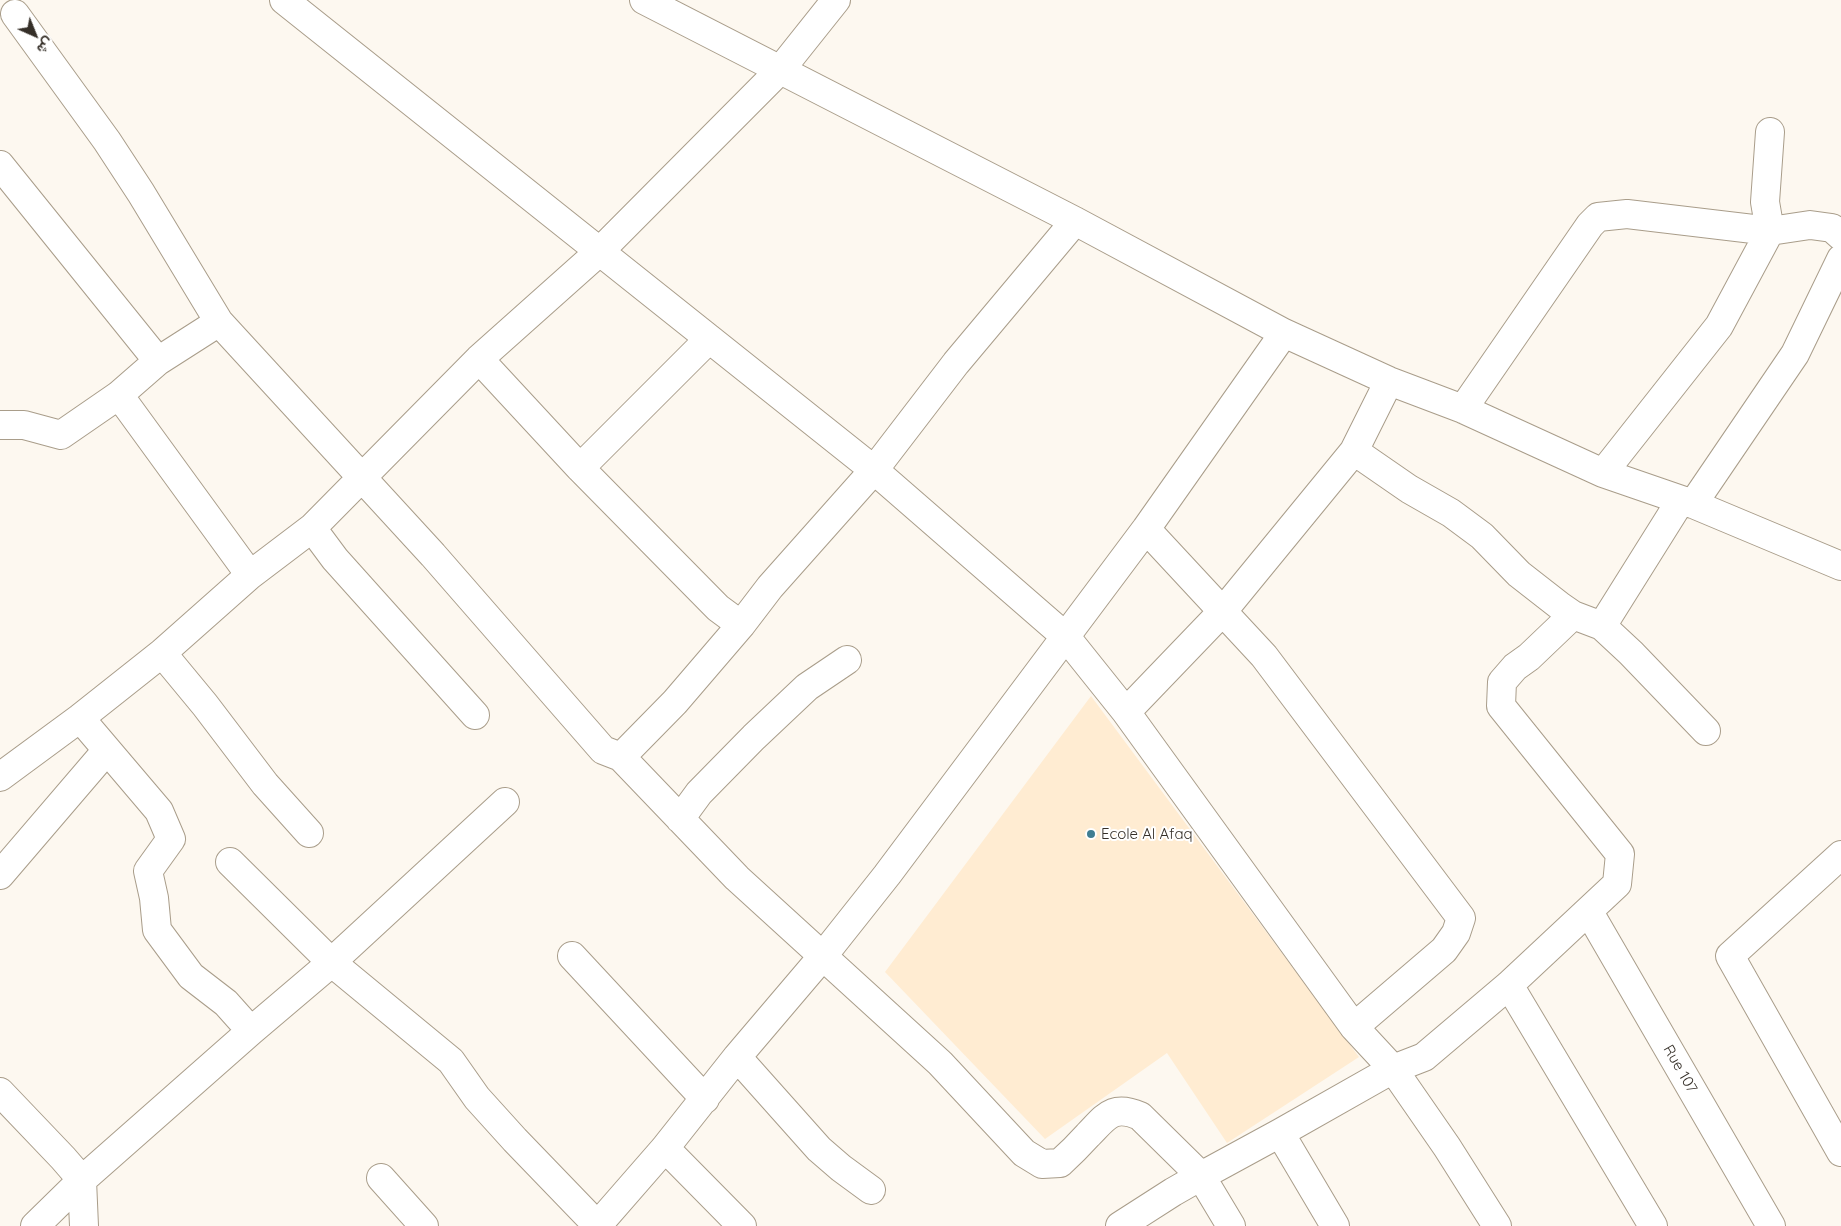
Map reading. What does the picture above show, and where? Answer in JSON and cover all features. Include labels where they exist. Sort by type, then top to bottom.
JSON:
[{"type":"street","points":[[284,0],[874,470],[1066,638],[1126,712],[1354,1027],[1393,1069],[1447,1147],[1497,1226]]},
{"type":"street","points":[[644,0],[1075,221],[1284,332],[1389,382],[1463,409],[1604,472],[1687,502],[1841,566]]},
{"type":"street","points":[[0,777],[80,718],[162,653],[250,575],[312,528],[478,360],[599,252],[781,69],[836,0]]},
{"type":"street","points":[[15,13],[107,141],[141,193],[219,322],[504,635],[603,750],[620,757],[737,878],[940,1063],[1024,1153],[1042,1164],[1060,1163],[1106,1116],[1116,1111],[1128,1111],[1140,1116],[1201,1176],[1231,1226]]},
{"type":"street","points":[[1604,472],[1719,326],[1770,231],[1765,202],[1770,132]]},
{"type":"street","points":[[0,165],[158,361]]},
{"type":"street","points":[[1463,409],[1590,224],[1598,217],[1627,214],[1770,231],[1810,224],[1832,228],[1841,236]]},
{"type":"street","points":[[620,757],[675,702],[741,625],[770,587],[874,470],[956,363],[1075,221]]},
{"type":"street","points":[[1602,626],[1687,502],[1795,354],[1841,259]]},
{"type":"street","points":[[0,425],[24,425],[61,435],[119,395],[158,361],[219,322]]},
{"type":"street","points":[[230,862],[331,962],[451,1062],[483,1105],[597,1225],[705,1099],[737,1057],[822,957],[888,875],[1146,529],[1284,332]]},
{"type":"street","points":[[580,468],[708,339]]},
{"type":"street","points":[[478,360],[580,468],[718,608],[741,625]]},
{"type":"street","points":[[1126,712],[1223,611],[1354,451],[1389,382]]},
{"type":"street","points":[[119,395],[250,575]]},
{"type":"street","points":[[1354,451],[1409,489],[1451,513],[1482,536],[1519,574],[1560,606],[1573,615],[1602,626],[1631,653],[1706,731]]},
{"type":"street","points":[[312,528],[335,559],[474,715]]},
{"type":"street","points":[[1146,529],[1264,656],[1461,918],[1456,933],[1444,950],[1354,1027]]},
{"type":"street","points":[[1120,1226],[1201,1176],[1393,1069],[1424,1057],[1509,985],[1617,884],[1620,854],[1501,706],[1502,682],[1515,667],[1529,657],[1573,615]]},
{"type":"street","points":[[162,653],[205,704],[265,784],[309,833]]},
{"type":"street","points":[[680,819],[699,793],[754,737],[807,687],[847,660]]},
{"type":"street","points":[[80,718],[159,811],[171,839],[148,871],[154,898],[157,930],[190,976],[226,1003],[251,1031]]},
{"type":"street","points":[[0,875],[107,750]]},
{"type":"street","points":[[35,1226],[82,1180],[331,962],[505,802]]},
{"type":"street","points":[[1841,856],[1730,956],[1841,1152]]},
{"type":"street","name":"Rue 107","points":[[1589,912],[1770,1226]]},
{"type":"street","points":[[572,956],[705,1099]]},
{"type":"street","points":[[1509,985],[1653,1226]]},
{"type":"street","points":[[737,1057],[820,1149],[841,1168],[871,1190]]},
{"type":"street","points":[[2,1100],[63,1158],[82,1180],[84,1226]]},
{"type":"street","points":[[1280,1133],[1335,1226]]},
{"type":"street","points":[[664,1148],[742,1226]]},
{"type":"street","points":[[381,1178],[424,1226]]},
{"type":"shaded area","name":"Ecole Al Afaq","points":[[1091,696],[1359,1057],[1227,1143],[1167,1053],[1045,1139],[885,972]]},
{"type":"place","name":"Ecole Al Afaq","points":[[1091,834]]}]
